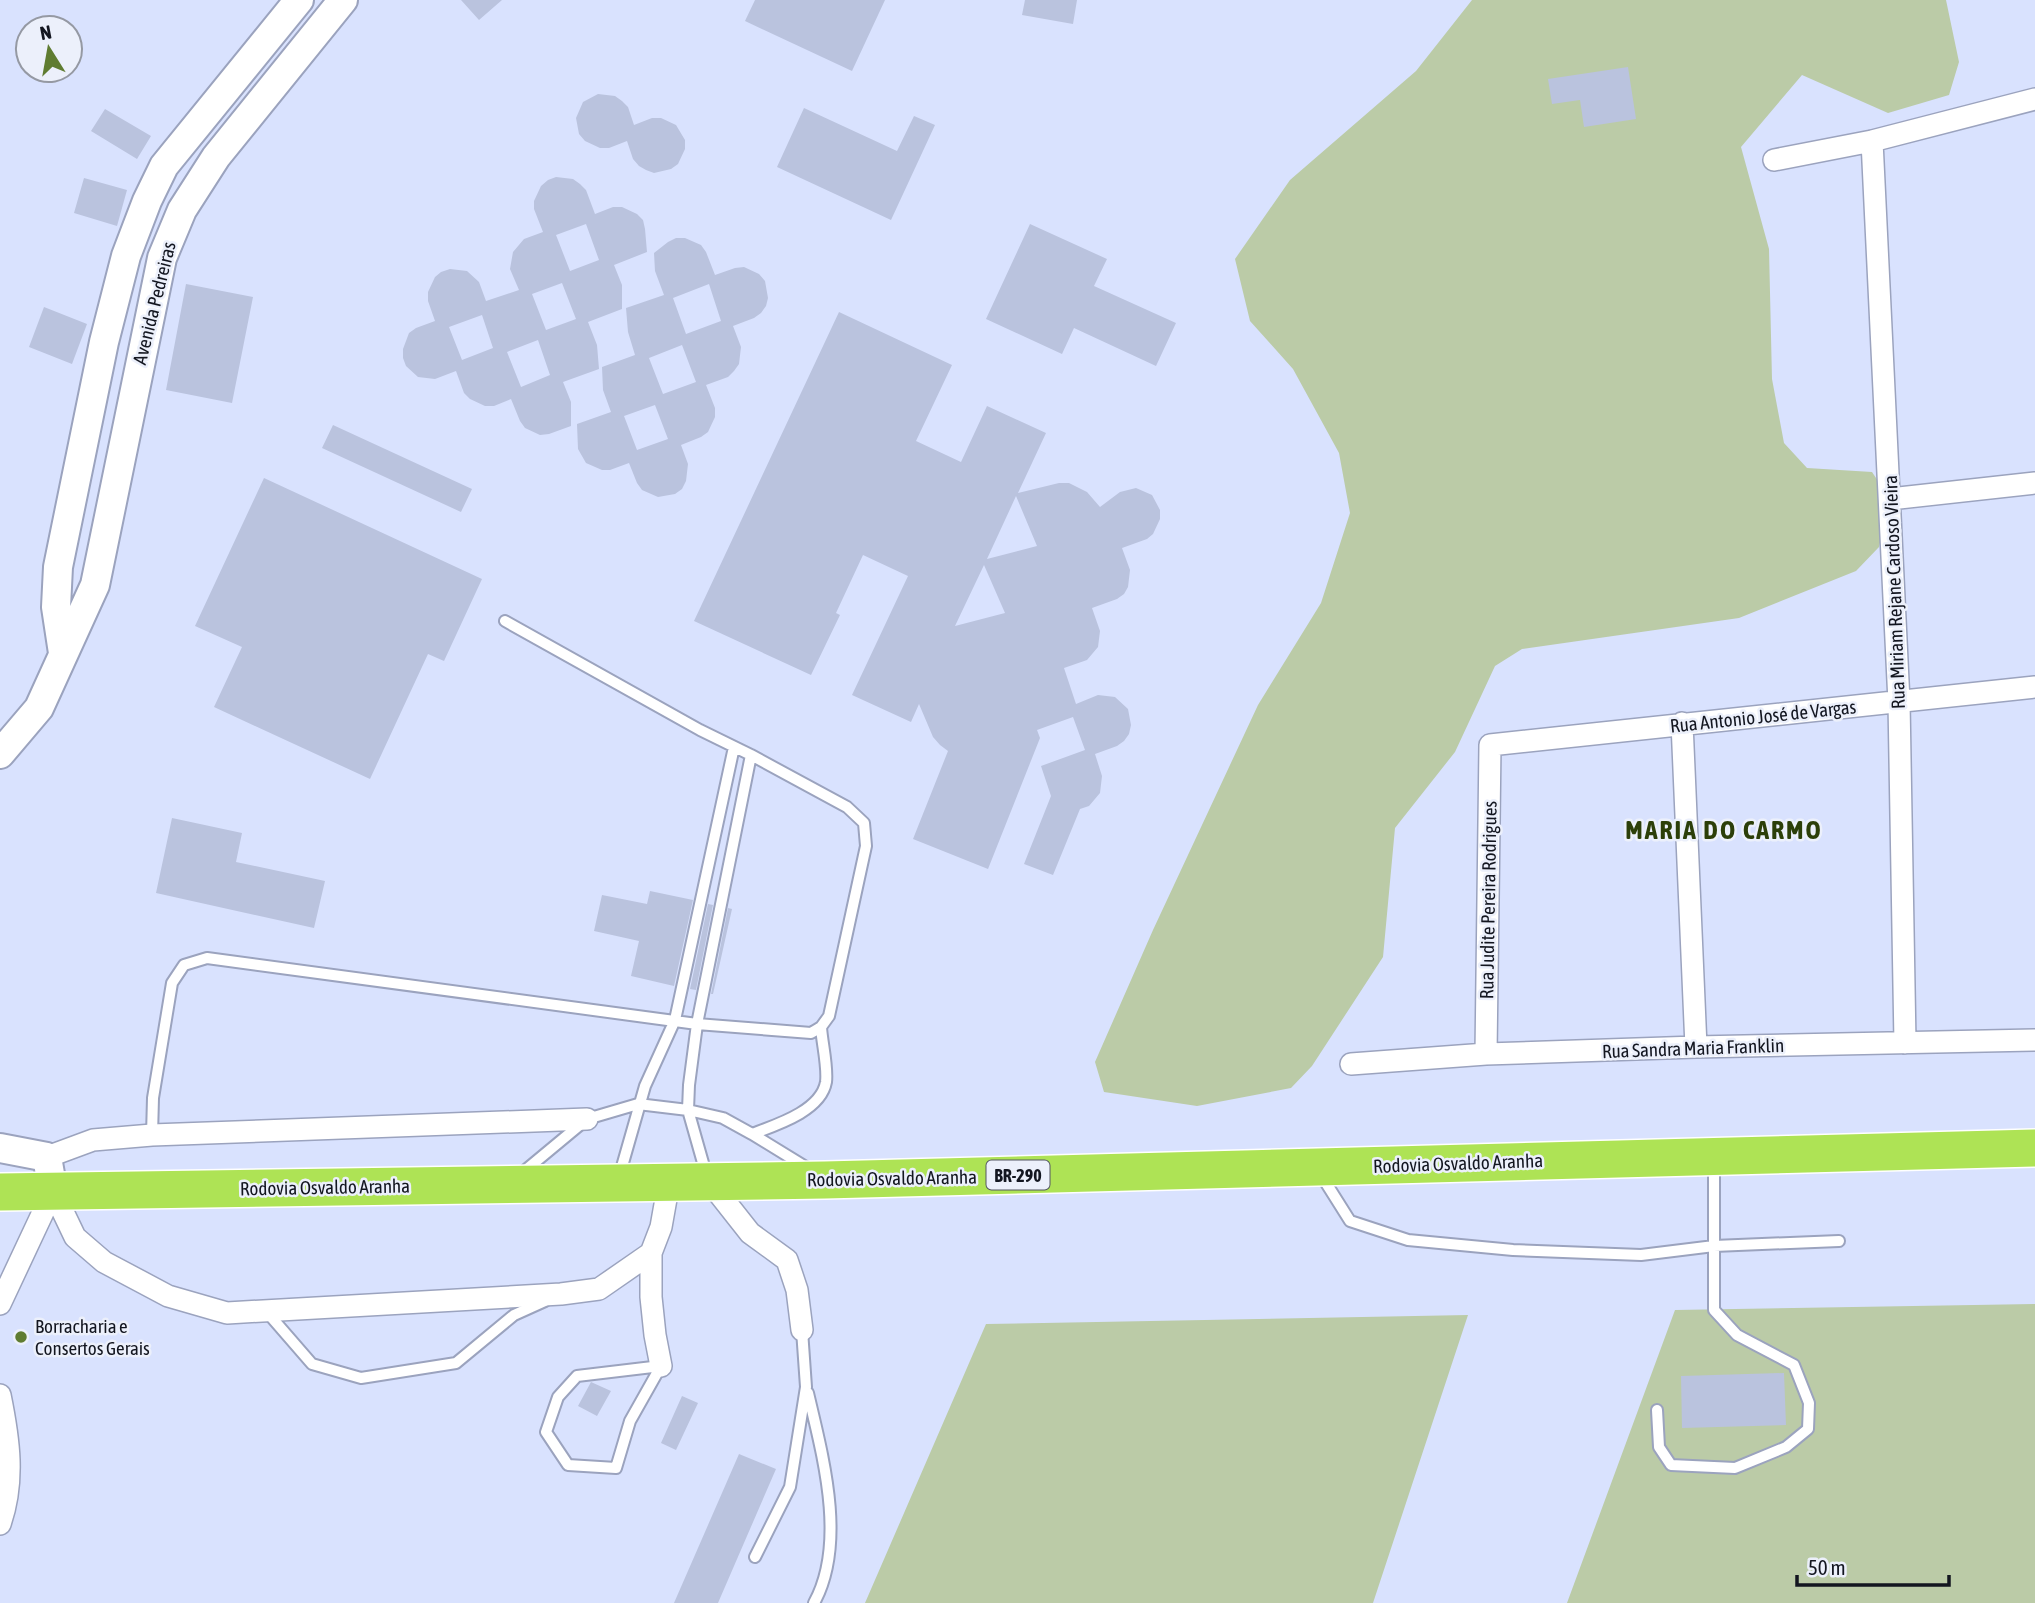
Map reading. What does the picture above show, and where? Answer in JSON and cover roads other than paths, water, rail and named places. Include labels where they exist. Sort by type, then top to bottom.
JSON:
[{"type":"highway","name":"Rodovia Osvaldo Aranha","points":[[0,1192],[50,1174],[509,1184],[617,1183],[825,1180],[2035,1148]]},
{"type":"main road","name":"Avenida Pedreiras","points":[[63,653],[56,607],[58,567],[104,342],[126,256],[164,166],[299,0]]},
{"type":"main road","name":"Avenida Pedreiras","points":[[0,754],[39,708],[95,585],[162,258],[182,210],[216,156],[343,0]]},
{"type":"main road","points":[[147,201],[182,210]]},
{"type":"main road","points":[[76,478],[115,484]]},
{"type":"main road","points":[[0,1148],[50,1174]]},
{"type":"street","points":[[1774,160],[1872,141],[2035,99]]},
{"type":"street","name":"Rua Miriam Rejane Cardoso Vieira","points":[[1872,141],[1899,702],[1905,1043]]},
{"type":"street","points":[[1890,499],[2035,483]]},
{"type":"street","name":"Rua Antonio José de Vargas","points":[[1490,745],[2035,687]]},
{"type":"street","points":[[1682,723],[1696,1047]]},
{"type":"street","name":"Rua Judite Pereira Rodrigues","points":[[1486,1054],[1490,745]]},
{"type":"street","name":"Rua Sandra Maria Franklin","points":[[1351,1064],[1486,1054],[2035,1040]]},
{"type":"street","points":[[0,1304],[50,1174],[93,1140],[152,1135],[587,1119]]},
{"type":"street","points":[[50,1174],[75,1237],[104,1262],[168,1296],[227,1313],[561,1294],[599,1289],[652,1253]]},
{"type":"street","points":[[709,1181],[750,1233],[786,1260],[797,1290],[802,1330]]},
{"type":"street","points":[[661,1366],[651,1297],[652,1253],[661,1227],[669,1182]]},
{"type":"street","points":[[0,1395],[8,1434],[10,1473],[6,1508],[0,1524]]},
{"type":"lane","points":[[152,1135],[153,1098],[172,983],[184,965],[207,958],[697,1024],[811,1033],[821,1027],[829,1016],[866,846],[864,823],[846,807],[700,730],[505,621]]},
{"type":"lane","points":[[617,1183],[638,1104],[675,1020],[734,747]]},
{"type":"lane","points":[[709,1181],[688,1110],[689,1085],[697,1024],[751,755]]},
{"type":"lane","points":[[752,1134],[796,1117],[822,1094],[826,1080],[821,1027]]},
{"type":"lane","points":[[509,1184],[587,1119],[638,1104],[688,1110],[723,1118],[825,1180]]},
{"type":"lane","points":[[1657,1410],[1659,1447],[1671,1465],[1734,1468],[1786,1447],[1808,1429],[1809,1403],[1794,1365],[1737,1335],[1714,1310],[1714,1156]]},
{"type":"lane","points":[[1316,1167],[1350,1221],[1408,1240],[1513,1250],[1629,1254],[1714,1246],[1839,1241]]},
{"type":"lane","points":[[265,1311],[312,1364],[361,1378],[456,1363],[514,1315],[561,1294]]},
{"type":"lane","points":[[802,1330],[806,1387],[822,1455],[831,1530],[823,1586],[814,1603]]},
{"type":"lane","points":[[661,1366],[630,1421],[616,1468],[568,1465],[546,1432],[558,1397],[577,1376],[661,1366]]},
{"type":"lane","points":[[755,1557],[790,1487],[806,1387]]},
{"type":"place","name":"Borracharia e Consertos Gerais","points":[[21,1337]]},
{"type":"district","name":"MARIA DO CARMO","points":[[1724,830]]}]
